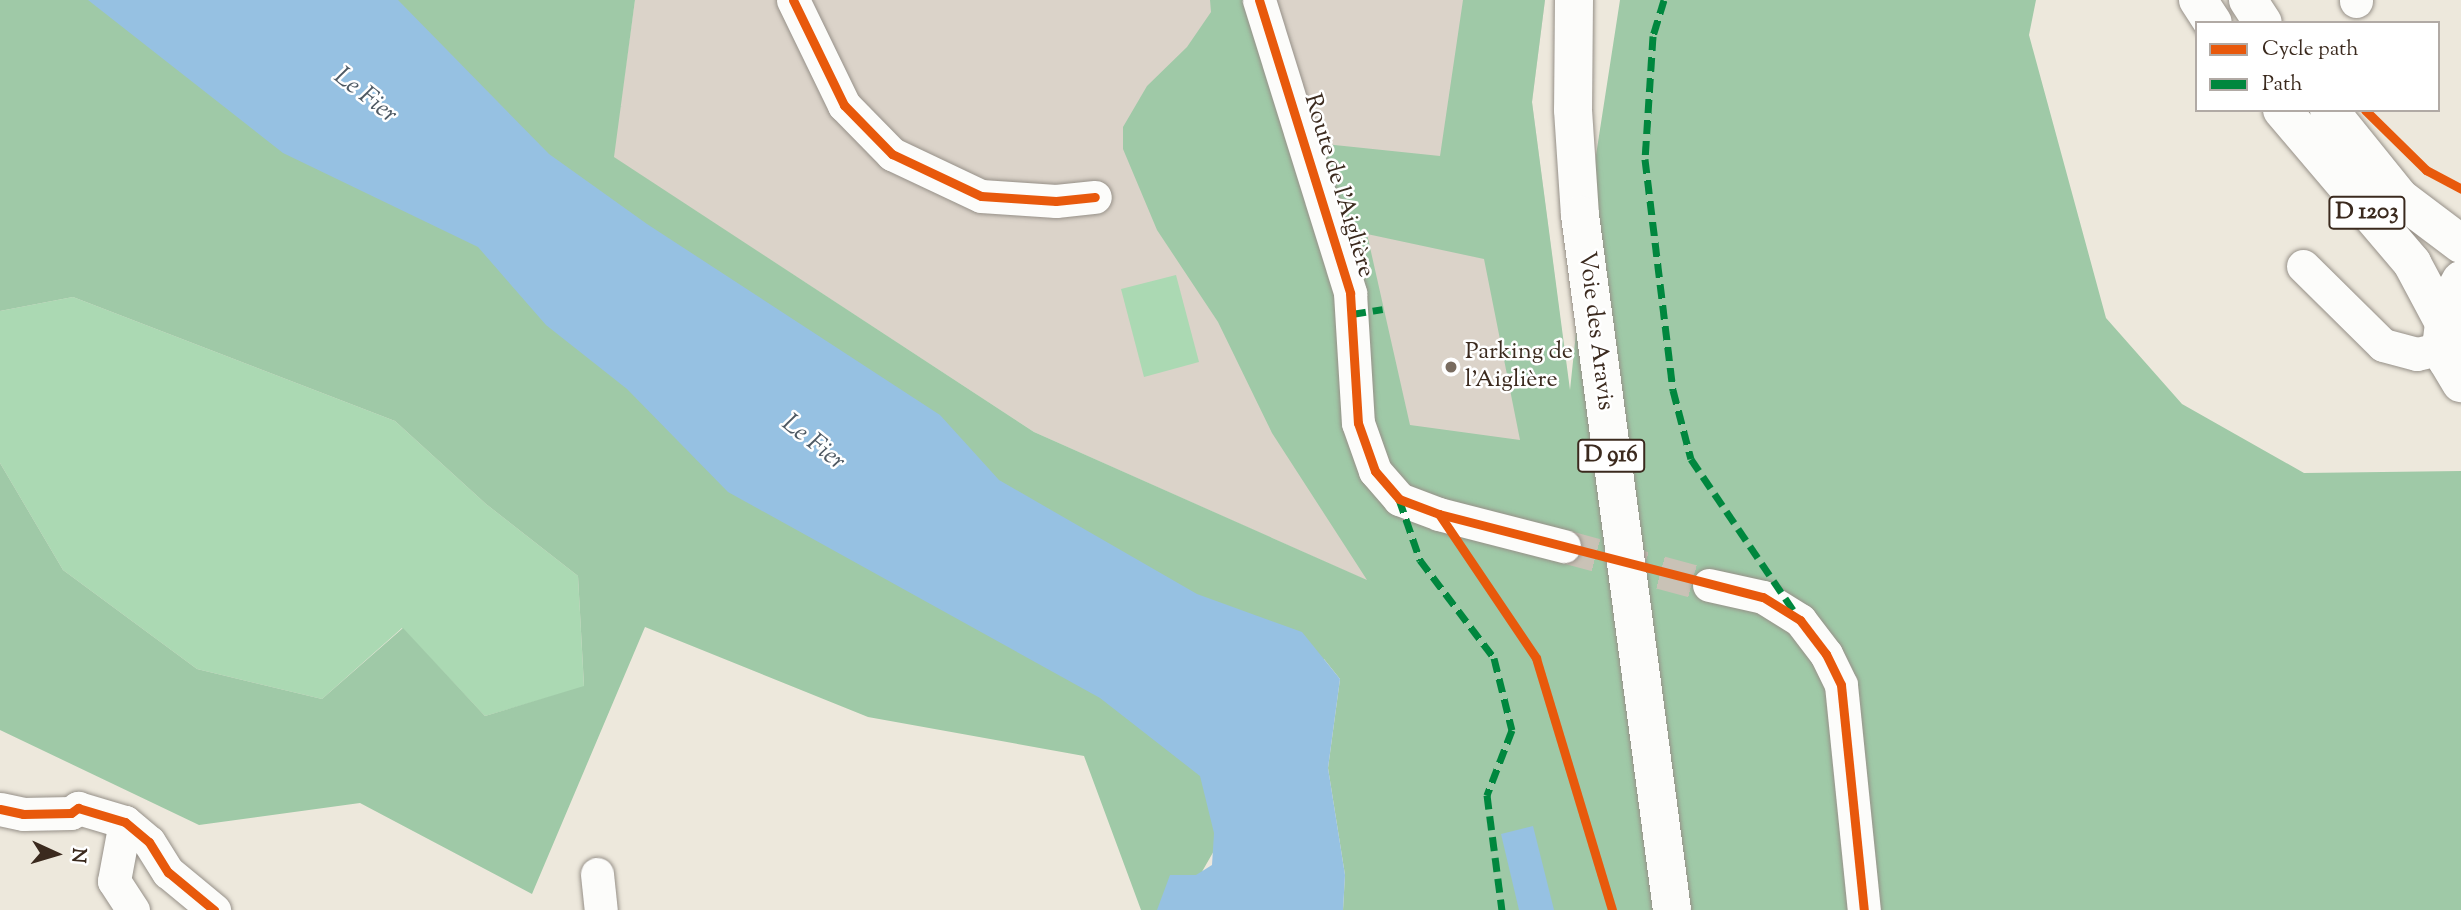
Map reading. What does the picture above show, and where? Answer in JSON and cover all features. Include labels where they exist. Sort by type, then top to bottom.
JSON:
[{"type":"main road","name":"Voie des Aravis","points":[[1574,0],[1573,110],[1580,215],[1672,910]]},
{"type":"main road","points":[[2198,0],[2212,21]]},
{"type":"main road","points":[[2248,0],[2262,21]]},
{"type":"main road","name":"D 1203","points":[[2283,112],[2412,263],[2443,335]]},
{"type":"main road","name":"D 1203","points":[[2331,112],[2400,198],[2461,244]]},
{"type":"main road","points":[[2461,280],[2443,335],[2461,383]]},
{"type":"street","points":[[793,0],[844,105],[892,154],[981,196],[1056,201],[1095,197]]},
{"type":"street","name":"Route de l'Aiglière","points":[[1259,0],[1350,293],[1358,423],[1375,471],[1399,499],[1409,503],[1564,546]]},
{"type":"street","points":[[2303,266],[2383,345],[2417,354],[2443,335]]},
{"type":"street","points":[[1709,585],[1763,597],[1800,620],[1826,654],[1841,684],[1864,910]]},
{"type":"street","points":[[0,799],[74,800],[78,808],[170,843],[193,870],[208,904]]},
{"type":"street","points":[[0,809],[23,814],[71,813],[78,808]]},
{"type":"street","points":[[134,910],[114,881],[137,832]]},
{"type":"street","points":[[597,874],[601,910]]},
{"type":"shaded area","points":[[635,0],[1545,0],[1532,102],[1570,394],[1368,581],[1034,432],[613,157]]},
{"type":"green space","points":[[0,0],[635,0],[614,157],[1034,432],[1367,580],[1272,433],[1218,322],[1157,230],[1123,149],[1123,127],[1147,86],[1187,47],[1211,12],[1210,0],[1249,0],[1296,141],[1440,156],[1463,0],[1545,0],[1532,102],[1570,390],[1592,181],[1620,0],[2036,0],[2029,35],[2106,318],[2182,404],[2304,473],[2461,471],[2461,910],[1343,910],[1345,875],[1328,768],[1340,679],[1324,659],[1180,910],[1141,910],[1084,756],[868,717],[645,627],[532,894],[360,803],[199,825],[0,730],[0,463],[63,570],[197,669],[322,699],[403,628],[485,716],[584,686],[578,576],[486,504],[395,421],[73,297],[0,311]],"holes":[[[1367,234],[1484,259],[1520,440],[1410,425]]]},
{"type":"green space","points":[[1176,275],[1199,362],[1144,377],[1121,289]]},
{"type":"green space","points":[[73,297],[395,421],[486,504],[578,576],[584,687],[485,716],[402,628],[322,699],[197,669],[63,570],[0,463],[0,311]]},
{"type":"water","name":"Le Fier","points":[[88,0],[398,0],[549,154],[647,224],[940,415],[999,480],[1197,594],[1302,632],[1340,679],[1328,768],[1345,875],[1343,910],[1157,910],[1170,875],[1196,875],[1212,865],[1214,833],[1200,776],[1100,698],[728,492],[627,389],[546,325],[478,247],[283,153]]},
{"type":"water","points":[[1533,826],[1554,910],[1519,910],[1501,834]]},
{"type":"tunnel","points":[[1564,546],[1709,585]]},
{"type":"marked path","points":[[1664,0],[1653,36],[1645,159],[1673,390],[1691,459],[1794,611]]},
{"type":"marked path","points":[[1352,314],[1383,309]]},
{"type":"marked path","points":[[1399,499],[1420,560],[1494,658],[1512,730],[1487,795],[1502,910]]},
{"type":"cycle path","points":[[793,0],[844,105],[892,154],[981,196],[1056,201],[1095,197]]},
{"type":"cycle path","points":[[1259,0],[1350,293],[1358,423],[1375,471],[1399,499],[1439,514],[1763,597],[1800,620],[1826,654],[1841,685],[1864,910]]},
{"type":"cycle path","points":[[2367,112],[2426,170],[2461,189]]},
{"type":"cycle path","points":[[1439,514],[1536,658],[1612,910]]},
{"type":"cycle path","points":[[0,809],[23,814],[71,813],[78,808],[125,822],[149,842],[168,872],[214,910]]},
{"type":"place","name":"Parking de l'Aiglière","points":[[1451,367]]}]
